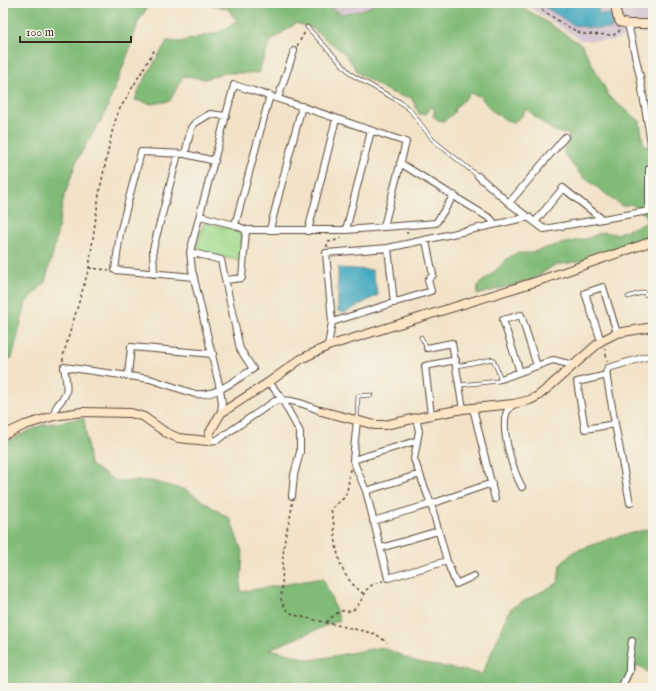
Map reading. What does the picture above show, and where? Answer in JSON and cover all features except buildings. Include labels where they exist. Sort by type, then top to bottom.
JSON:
[{"type":"street","points":[[615,3],[618,20],[626,24],[653,24]]},
{"type":"street","points":[[626,24],[640,77],[653,155]]},
{"type":"street","points":[[278,98],[294,51]]},
{"type":"street","points":[[208,441],[221,413],[222,404],[220,389],[194,277],[190,252],[234,85],[270,95],[406,142],[384,226]]},
{"type":"street","points":[[235,225],[270,95]]},
{"type":"street","points":[[270,229],[302,106]]},
{"type":"street","points":[[185,154],[191,128],[195,123],[210,114],[226,116]]},
{"type":"street","points":[[308,231],[336,119]]},
{"type":"street","points":[[346,230],[371,131]]},
{"type":"street","points":[[509,203],[565,137]]},
{"type":"street","points":[[194,277],[115,270],[120,233],[141,152],[185,154],[215,161]]},
{"type":"street","points":[[154,274],[154,249],[178,154]]},
{"type":"street","points":[[400,163],[454,195],[491,219],[495,224]]},
{"type":"street","points":[[478,176],[509,203],[544,229],[649,211],[649,169],[653,168]]},
{"type":"street","points":[[535,222],[563,188],[602,219]]},
{"type":"street","points":[[200,216],[235,225],[246,230],[346,230],[436,223],[454,195]]},
{"type":"street","points":[[328,346],[332,322],[326,253],[388,248],[426,241],[529,217]]},
{"type":"street","points":[[226,280],[242,278],[246,230]]},
{"type":"street","points":[[332,322],[431,291],[428,280],[433,276],[426,241]]},
{"type":"street","points":[[221,413],[301,359],[328,346],[531,284],[653,242]]},
{"type":"street","points":[[388,248],[394,303]]},
{"type":"street","points":[[54,416],[54,408],[65,394],[67,388],[64,367],[150,379],[202,395],[220,389],[253,369],[240,349],[221,260],[190,252]]},
{"type":"street","points":[[602,341],[585,293],[603,287],[618,333]]},
{"type":"street","points":[[520,372],[503,320],[521,315],[537,366]]},
{"type":"street","points":[[3,435],[25,425],[54,416],[82,412],[131,413],[144,417],[165,432],[178,438],[208,441],[217,440],[275,401],[282,399],[303,403],[321,411],[385,425],[416,419],[432,414],[513,404],[530,400],[538,396],[602,341],[618,333],[653,327]]},
{"type":"street","points":[[427,348],[452,343],[463,409]]},
{"type":"street","points":[[128,375],[131,347],[212,354]]},
{"type":"street","points":[[630,502],[615,424],[607,375],[608,368],[653,355]]},
{"type":"street","points":[[501,379],[553,360],[573,365]]},
{"type":"street","points":[[432,414],[426,366],[456,363]]},
{"type":"street","points":[[607,375],[577,382],[585,429],[615,424]]},
{"type":"street","points":[[269,382],[282,399],[300,432],[300,452],[294,475],[292,496]]},
{"type":"street","points":[[513,404],[507,412],[505,423],[512,465],[522,487]]},
{"type":"street","points":[[473,408],[495,499]]},
{"type":"street","points":[[416,419],[419,431],[414,459],[431,504],[447,561],[456,584],[474,576]]},
{"type":"street","points":[[357,420],[353,460],[366,491],[388,578],[447,561]]},
{"type":"street","points":[[353,460],[416,441]]},
{"type":"street","points":[[366,491],[420,474]]},
{"type":"street","points":[[373,521],[431,504],[492,483]]},
{"type":"street","points":[[381,548],[438,531]]},
{"type":"street","points":[[621,688],[629,671],[632,641]]},
{"type":"lane","points":[[308,27],[352,75],[400,102],[410,110],[433,140],[478,176]]},
{"type":"lane","points":[[628,297],[644,292],[646,295],[653,292]]},
{"type":"lane","points":[[421,337],[427,348]]},
{"type":"lane","points":[[456,363],[493,359],[501,379],[499,382],[460,385]]},
{"type":"lane","points":[[357,420],[358,396],[371,395]]},
{"type":"path","points":[[532,3],[563,24],[582,34],[613,35],[618,33],[626,24]]},
{"type":"path","points":[[294,51],[308,27]]},
{"type":"path","points":[[64,367],[63,356],[89,268],[99,194],[112,132],[118,112],[156,49]]},
{"type":"path","points":[[334,241],[338,238]]},
{"type":"path","points":[[89,268],[110,270]]},
{"type":"path","points":[[602,341],[604,344],[608,368]]},
{"type":"path","points":[[353,460],[350,466],[348,487],[345,497],[331,509],[337,552],[341,568],[354,586],[364,594]]},
{"type":"path","points":[[292,496],[292,509],[289,516],[284,544],[281,599],[284,608],[288,612],[298,616],[376,634],[387,643]]},
{"type":"path","points":[[327,623],[328,620],[342,611],[350,612],[359,604],[368,587],[388,578]]},
{"type":"shaded area","points":[[323,3],[386,3],[337,20]]},
{"type":"shaded area","points":[[523,3],[653,3],[653,33],[636,32],[612,41],[581,40]]},
{"type":"green space","points":[[3,3],[150,3],[138,22],[129,51],[105,113],[77,160],[64,197],[54,249],[45,282],[26,303],[12,358],[3,361]]},
{"type":"green space","points":[[206,3],[329,3],[329,7],[341,14],[364,9],[376,3],[517,3],[582,45],[610,98],[640,121],[643,143],[653,150],[653,236],[627,248],[590,260],[555,265],[533,279],[477,295],[478,285],[508,258],[516,253],[530,253],[556,245],[589,238],[602,232],[616,234],[646,223],[646,215],[631,204],[622,206],[582,176],[563,153],[569,134],[556,132],[546,126],[526,109],[522,116],[514,122],[508,121],[491,110],[480,96],[469,93],[455,108],[454,113],[444,121],[438,120],[433,116],[435,109],[431,107],[426,114],[419,114],[411,97],[403,97],[388,91],[359,74],[345,54],[313,29],[296,23],[270,42],[258,73],[222,73],[206,79],[183,76],[170,101],[152,104],[135,100],[141,85],[167,41],[180,42],[220,32],[237,21],[228,9]]},
{"type":"green space","points":[[206,222],[239,231],[243,237],[240,261],[196,251],[203,225]]},
{"type":"green space","points":[[84,418],[90,465],[116,481],[151,481],[186,490],[230,519],[243,554],[240,592],[323,578],[340,620],[270,649],[312,660],[382,647],[414,661],[482,674],[511,608],[558,583],[560,565],[573,552],[615,537],[653,528],[653,676],[638,665],[626,688],[3,688],[3,443],[42,425]]},
{"type":"water","points":[[539,3],[598,3],[599,14],[610,14],[612,29],[573,25]]},
{"type":"water","points":[[338,268],[372,270],[378,295],[344,313],[338,311]]}]
